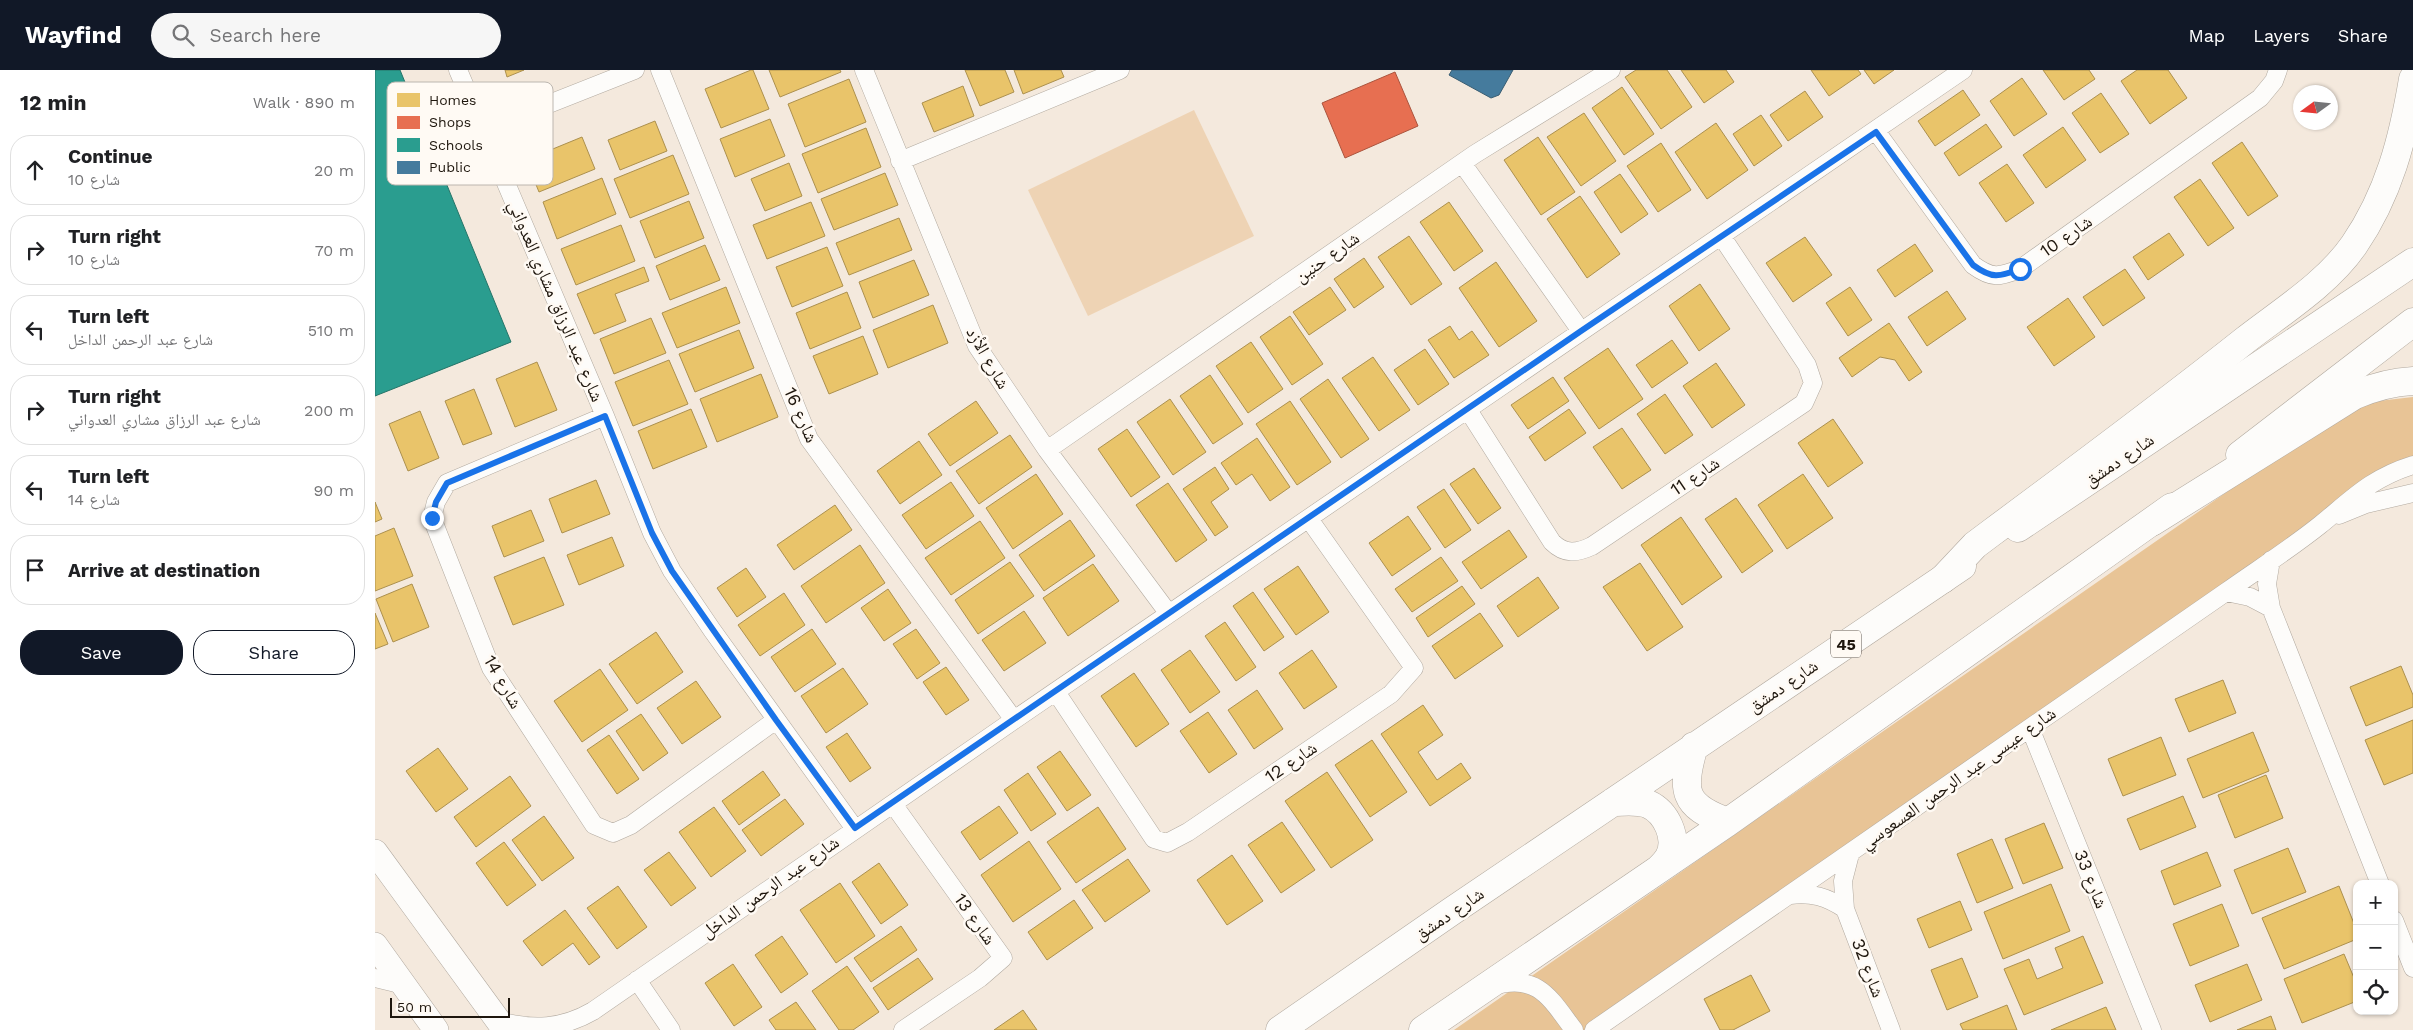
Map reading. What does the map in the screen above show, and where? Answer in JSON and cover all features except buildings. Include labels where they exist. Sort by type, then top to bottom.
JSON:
[{"type":"main road","points":[[1943,579],[1981,541],[2135,426],[2321,281],[2353,246],[2378,206],[2406,124],[2413,79]]},
{"type":"main road","name":"شارع دمشق","points":[[1280,1030],[1694,746],[2413,262]]},
{"type":"main road","points":[[1423,1030],[1728,822],[2153,522],[2413,322]]},
{"type":"main road","points":[[2153,522],[2355,395],[2375,387],[2396,382],[2413,381]]},
{"type":"main road","points":[[1694,746],[1686,777],[1690,797],[1703,813],[1728,822]]},
{"type":"main road","points":[[1613,802],[1639,802],[1649,805],[1665,818],[1669,827],[1672,847],[1669,857],[1659,869]]},
{"type":"main road","points":[[375,852],[501,1026]]},
{"type":"main road","points":[[375,945],[436,1030]]},
{"type":"street","name":"شارع عبد الرزاق مشاري العدواني","points":[[458,70],[463,82]]},
{"type":"street","points":[[553,102],[635,70]]},
{"type":"street","name":"شارع 16","points":[[660,70],[809,439],[1014,720]]},
{"type":"street","name":"شارع الأزد","points":[[864,70],[977,346],[1047,450],[1169,614]]},
{"type":"street","points":[[900,161],[1120,70]]},
{"type":"street","name":"شارع حنين","points":[[1047,450],[1462,163],[1611,70]]},
{"type":"street","name":"شارع عبد الرحمن الداخل","points":[[501,1026],[547,1029],[563,1025],[593,1011],[855,828],[1057,692],[1581,331],[1876,132],[1963,70]]},
{"type":"street","name":"شارع 10","points":[[1876,132],[1973,265],[1985,274],[1997,276],[2020,269],[2260,98],[2274,81],[2278,70]]},
{"type":"street","points":[[1462,163],[1581,331]]},
{"type":"street","name":"شارع عبد الرزاق مشاري العدواني","points":[[506,185],[605,416],[652,533],[672,571],[776,720],[855,828]]},
{"type":"street","name":"شارع 11","points":[[1468,410],[1552,542],[1559,550],[1570,552],[1581,551],[1593,546],[1804,403],[1813,383],[1807,365],[1722,237]]},
{"type":"street","name":"شارع 14","points":[[605,416],[447,483],[436,502],[432,518],[491,668],[594,824],[613,833],[631,825],[776,720]]},
{"type":"street","name":"شارع عيسى عبد الرحمن العسعوسي","points":[[1593,1030],[1850,854],[2226,592],[2321,525],[2361,490],[2394,472],[2413,465]]},
{"type":"street","name":"شارع عيسى عبد الرحمن العسعوسي","points":[[2321,525],[2366,504],[2413,493]]},
{"type":"street","name":"شارع 12","points":[[1057,692],[1154,839],[1167,843],[1181,836],[1391,694],[1415,668],[1309,519]]},
{"type":"street","points":[[2271,560],[2267,584],[2271,608],[2378,880]]},
{"type":"street","points":[[2226,592],[2250,597],[2271,608]]},
{"type":"street","name":"شارع 33","points":[[2030,728],[2152,1030]]},
{"type":"street","name":"شارع 13","points":[[893,804],[1003,958],[980,978],[903,1030]]},
{"type":"street","name":"شارع 32","points":[[1850,854],[1843,881],[1845,909],[1889,1029]]},
{"type":"street","points":[[1788,896],[1803,893],[1818,895],[1833,900],[1845,909]]},
{"type":"street","points":[[2396,925],[2413,968]]},
{"type":"street","points":[[375,978],[404,985]]},
{"type":"street","points":[[637,980],[671,1030]]},
{"type":"street","points":[[1474,994],[1502,984],[1534,985],[1547,995],[1574,1030]]},
{"type":"street","name":"شارع عبد الرحمن الداخل","points":[[575,1030],[593,1011]]},
{"type":"shaded area","points":[[1194,110],[1254,236],[1088,316],[1028,190]]},
{"type":"shaded area","points":[[2413,397],[2413,459],[2304,527],[1584,1030],[1454,1030],[2300,441],[2370,402]]},
{"type":"route","points":[[432,518],[436,502],[447,483],[605,416],[652,533],[672,571],[776,720],[855,828],[1057,692],[1581,331],[1876,132],[1973,265],[1985,274],[1997,276],[2020,269]]}]
